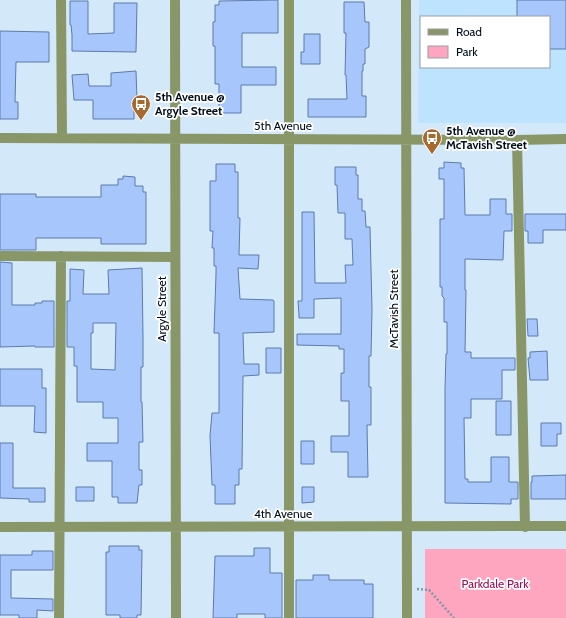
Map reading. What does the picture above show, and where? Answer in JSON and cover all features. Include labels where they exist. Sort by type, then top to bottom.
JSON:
[{"type":"street","points":[[61,0],[62,138]]},
{"type":"street","name":"Argyle Street","points":[[175,0],[176,618]]},
{"type":"street","points":[[289,0],[289,618]]},
{"type":"street","name":"McTavish Street","points":[[406,0],[407,618]]},
{"type":"street","name":"5th Avenue","points":[[0,138],[566,139]]},
{"type":"street","points":[[518,140],[525,527]]},
{"type":"street","points":[[0,256],[175,257]]},
{"type":"street","points":[[59,618],[61,256]]},
{"type":"street","name":"4th Avenue","points":[[0,528],[566,526]]},
{"type":"path","points":[[407,589],[429,590],[454,618]]},
{"type":"shaded area","points":[[419,0],[566,0],[566,123],[418,123]]},
{"type":"green space","name":"Parkdale Park","points":[[425,549],[566,549],[566,618],[425,618]]},
{"type":"building","points":[[278,0],[278,33],[242,33],[242,67],[276,67],[276,85],[241,85],[241,113],[219,113],[219,84],[215,84],[215,46],[213,46],[215,5],[219,5],[219,1]]},
{"type":"building","points":[[517,0],[566,0],[566,49],[550,49],[550,16],[517,16]]},
{"type":"building","points":[[70,1],[88,1],[88,34],[114,33],[114,3],[137,3],[136,52],[72,51]]},
{"type":"building","points":[[344,2],[364,2],[365,22],[369,22],[369,47],[365,49],[365,64],[363,64],[362,71],[362,96],[366,96],[366,117],[308,117],[308,99],[347,99],[345,75],[346,33],[344,33]]},
{"type":"building","points":[[0,31],[49,32],[49,62],[16,62],[15,102],[18,102],[18,119],[0,119]]},
{"type":"building","points":[[304,34],[320,34],[320,64],[301,64],[301,52],[304,52]]},
{"type":"building","points":[[136,71],[137,101],[134,101],[134,119],[93,119],[93,100],[74,100],[72,75],[88,74],[89,86],[111,86],[111,73]]},
{"type":"building","points":[[444,162],[461,163],[461,168],[464,168],[465,215],[490,215],[490,199],[506,199],[506,214],[512,214],[512,231],[504,231],[503,260],[465,259],[465,352],[471,352],[471,358],[515,358],[515,370],[502,370],[502,399],[471,399],[471,418],[464,418],[465,479],[468,479],[468,482],[491,482],[491,457],[509,457],[509,482],[518,482],[518,499],[511,499],[511,504],[445,503],[445,389],[447,322],[444,322],[444,298],[442,296],[442,287],[440,287],[440,219],[444,219],[444,179],[439,179],[439,168],[444,168]]},
{"type":"building","points":[[216,164],[235,164],[235,172],[238,172],[238,218],[240,218],[239,255],[259,255],[258,269],[238,268],[240,299],[274,301],[274,332],[243,333],[244,364],[259,364],[259,375],[243,376],[242,469],[239,469],[239,485],[235,485],[235,504],[215,504],[215,485],[212,485],[210,436],[212,413],[219,413],[219,333],[214,333],[216,266],[214,266],[214,248],[212,248],[213,231],[210,231],[210,181],[216,181]]},
{"type":"building","points":[[335,167],[356,167],[356,175],[358,175],[358,199],[362,199],[362,211],[365,211],[366,227],[370,227],[372,310],[371,356],[369,356],[371,425],[367,425],[368,477],[348,477],[348,452],[331,452],[331,436],[349,436],[349,401],[341,401],[341,373],[344,373],[344,349],[339,349],[339,346],[297,345],[297,334],[341,334],[341,298],[314,299],[314,318],[299,318],[298,301],[302,301],[302,212],[314,212],[315,283],[346,283],[345,265],[353,265],[352,239],[345,239],[345,213],[338,213]]},
{"type":"building","points":[[123,176],[135,177],[135,186],[143,186],[143,192],[146,192],[146,244],[101,244],[101,238],[36,238],[36,250],[0,250],[0,194],[36,194],[36,197],[101,197],[101,185],[118,185],[118,179],[123,179]]},
{"type":"building","points":[[525,214],[566,214],[566,230],[543,230],[543,243],[528,243],[528,231],[525,231]]},
{"type":"building","points":[[0,262],[12,263],[12,305],[35,305],[35,303],[42,303],[42,301],[54,301],[54,347],[0,347]]},
{"type":"building","points":[[142,268],[143,367],[141,367],[141,402],[143,442],[139,442],[139,470],[142,470],[142,485],[139,485],[137,503],[118,503],[118,497],[112,497],[112,461],[87,461],[87,443],[118,443],[118,418],[103,418],[103,402],[77,402],[77,366],[74,366],[74,347],[67,347],[67,301],[70,301],[70,269],[84,270],[83,294],[109,294],[108,270]],"holes":[[[93,323],[116,323],[115,370],[91,369],[91,333],[93,333]]]},
{"type":"building","points":[[527,319],[537,319],[538,336],[528,336]]},
{"type":"building","points":[[266,348],[281,348],[281,373],[266,373]]},
{"type":"building","points":[[547,351],[548,380],[530,380],[528,358],[530,358],[530,352]]},
{"type":"building","points":[[0,369],[42,369],[42,388],[46,388],[46,433],[34,432],[35,406],[0,406]]},
{"type":"building","points":[[496,401],[511,401],[511,435],[496,435]]},
{"type":"building","points":[[541,423],[561,423],[561,434],[557,434],[557,446],[541,446]]},
{"type":"building","points":[[301,441],[314,441],[314,464],[301,464]]},
{"type":"building","points":[[0,443],[13,443],[13,488],[45,488],[45,502],[29,502],[29,499],[0,498]]},
{"type":"building","points":[[566,475],[566,499],[531,499],[532,476]]},
{"type":"building","points":[[76,487],[94,487],[94,501],[76,501]]},
{"type":"building","points":[[302,487],[314,487],[314,502],[302,503]]},
{"type":"building","points":[[109,546],[139,546],[139,550],[142,550],[141,615],[137,615],[137,618],[120,618],[120,615],[106,615],[106,552],[109,552]]},
{"type":"building","points":[[254,548],[270,548],[270,573],[282,573],[282,618],[265,618],[265,614],[237,614],[237,618],[213,618],[215,556],[254,556]]},
{"type":"building","points":[[32,551],[53,551],[53,570],[11,570],[11,598],[53,599],[53,611],[37,610],[37,618],[19,618],[19,615],[0,615],[0,555],[32,555]]},
{"type":"building","points":[[313,575],[329,575],[329,580],[364,580],[364,584],[373,584],[373,618],[296,618],[296,580],[313,580]]},
{"type":"place","name":"5th Avenue @ Argyle Street","points":[[141,121]]},
{"type":"place","name":"5th Avenue @ McTavish Street","points":[[432,155]]}]
